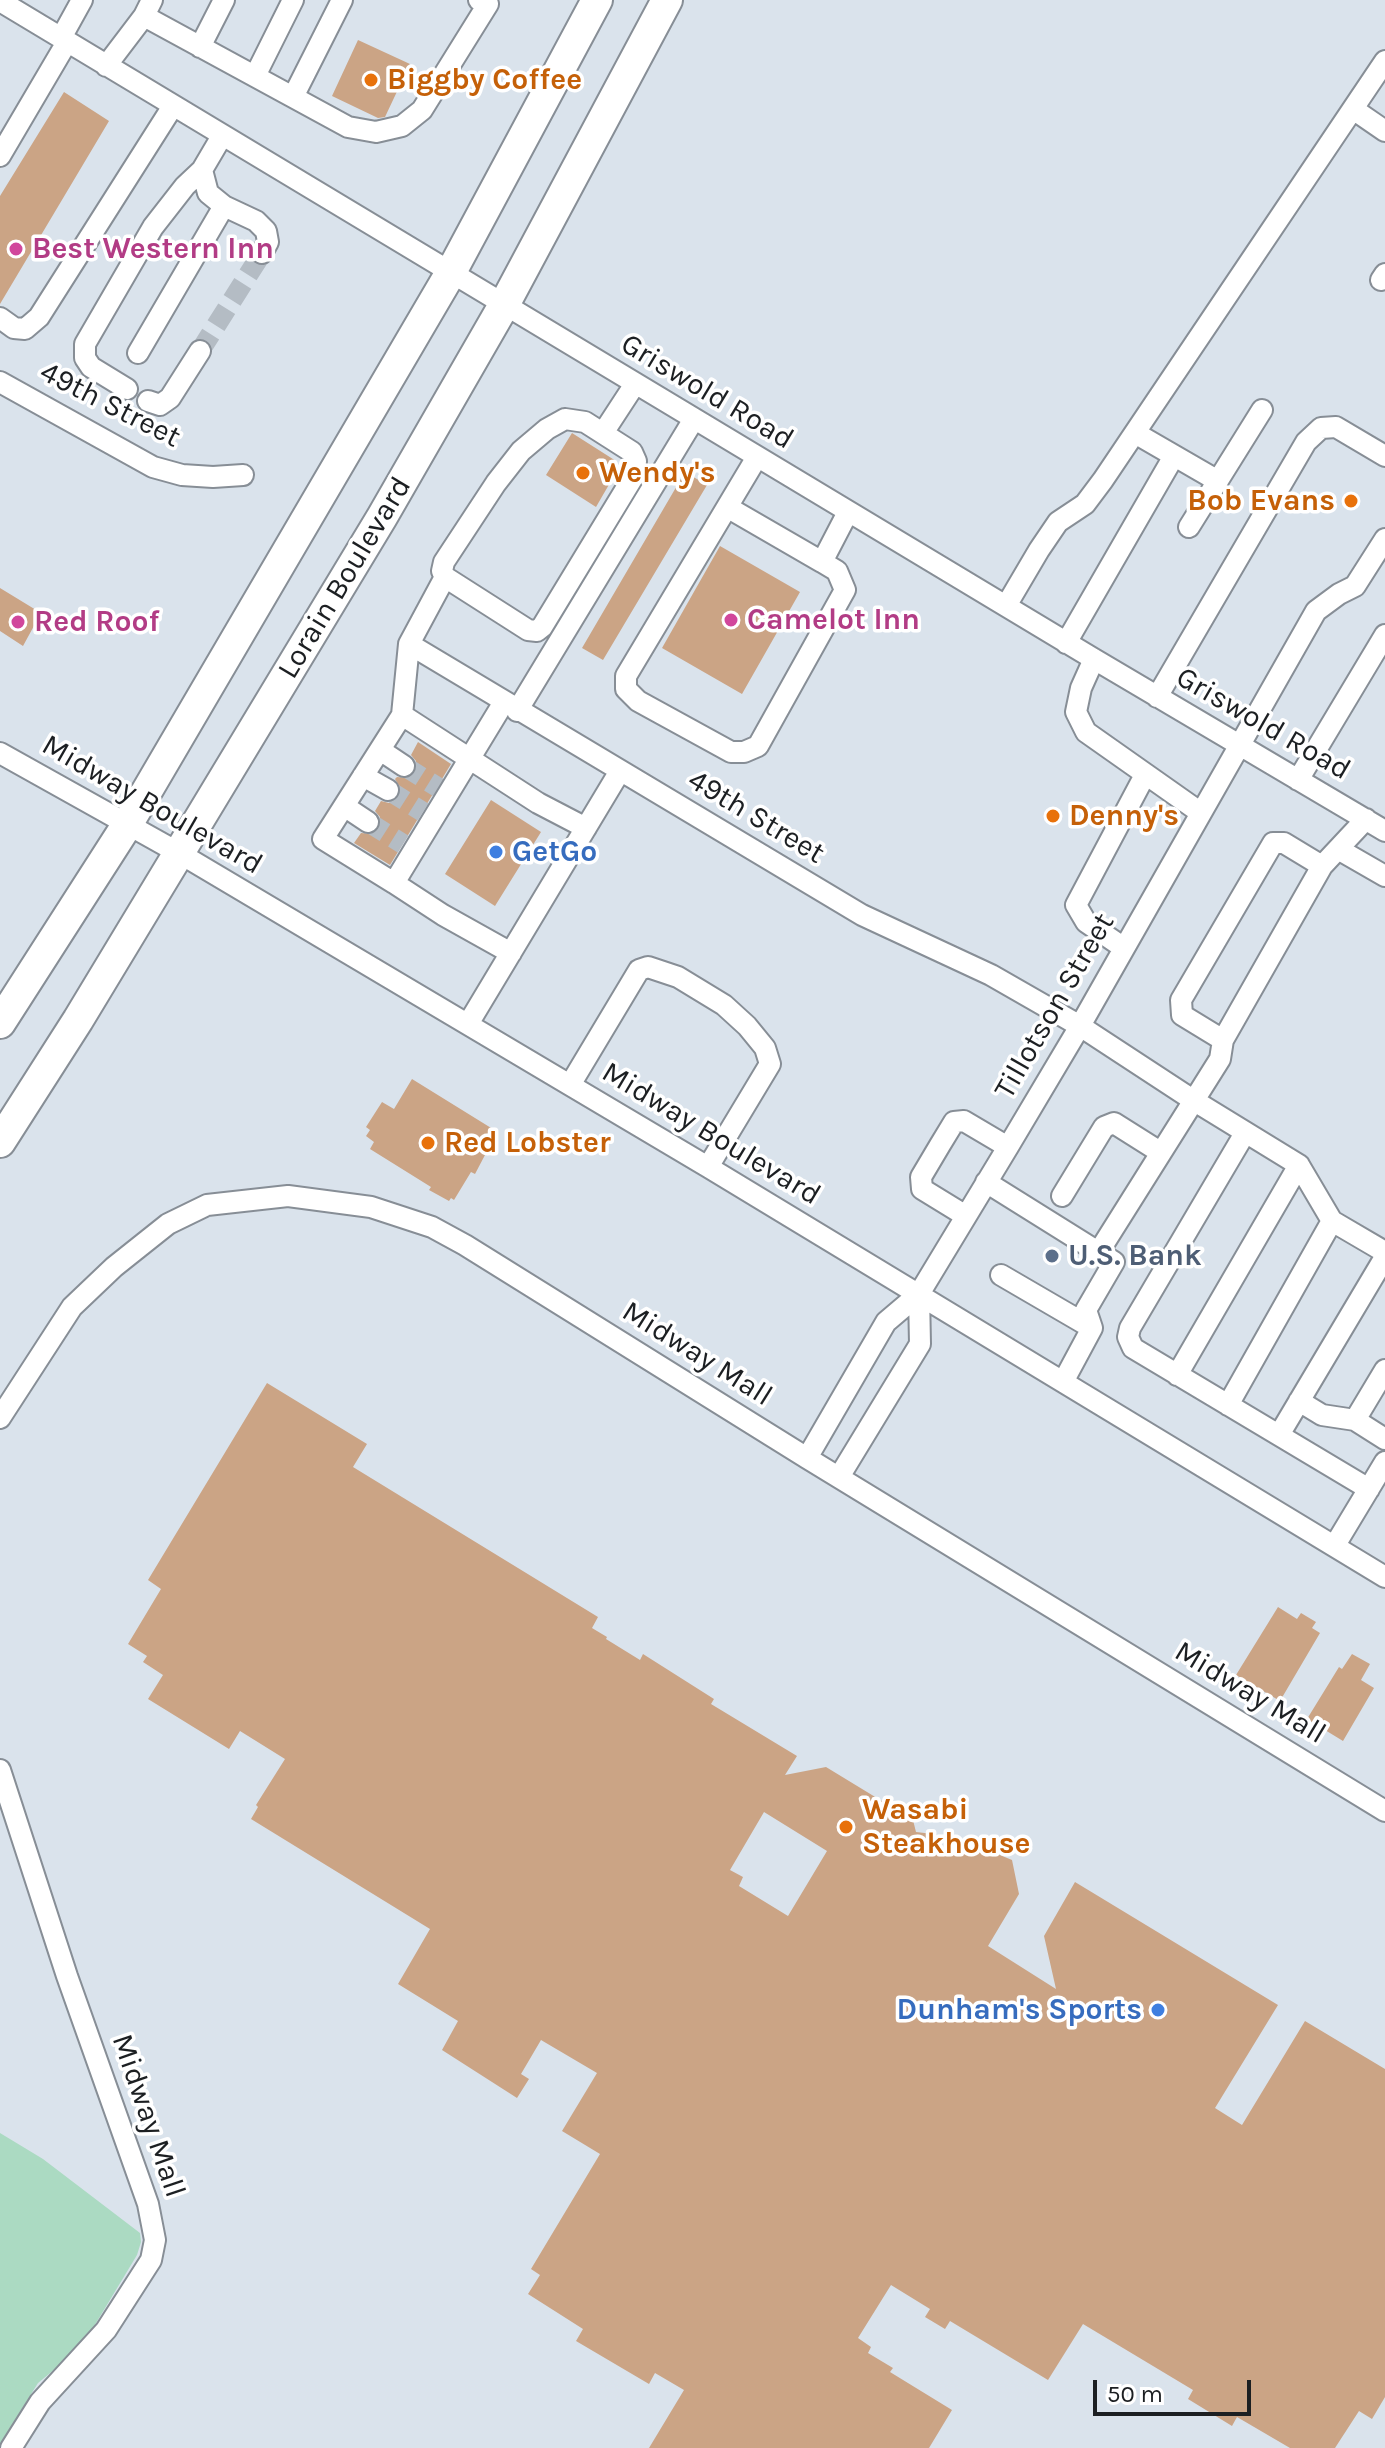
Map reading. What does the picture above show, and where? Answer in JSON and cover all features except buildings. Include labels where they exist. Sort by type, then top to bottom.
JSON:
[{"type":"highway","name":"Lorain Boulevard","points":[[0,1023],[127,825],[450,274],[597,0]]},
{"type":"highway","name":"Lorain Boulevard","points":[[0,1142],[78,1020],[374,530],[504,305],[667,0]]},
{"type":"street","points":[[0,156],[64,40],[82,0]]},
{"type":"street","points":[[200,47],[224,0]]},
{"type":"street","points":[[255,76],[293,0]]},
{"type":"street","points":[[293,97],[342,0]]},
{"type":"street","name":"Griswold Road","points":[[0,1],[450,274],[1385,831]]},
{"type":"street","points":[[106,66],[148,8],[200,47],[348,127],[376,132],[402,126],[422,110],[484,2]]},
{"type":"street","points":[[1006,606],[1058,522],[1085,504],[1135,433],[1385,61]]},
{"type":"street","points":[[0,318],[14,328],[25,329],[39,317],[173,106]]},
{"type":"street","points":[[1353,109],[1385,131]]},
{"type":"street","points":[[127,389],[91,367],[85,358],[85,344],[153,227],[185,186],[202,170],[222,136]]},
{"type":"street","points":[[202,170],[208,193],[224,206],[256,221],[266,231],[268,242],[262,253]]},
{"type":"street","points":[[138,353],[224,206]]},
{"type":"street","points":[[148,401],[160,405],[170,398],[200,351]]},
{"type":"street","name":"49th Street","points":[[0,382],[153,467],[182,475],[243,475]]},
{"type":"street","points":[[603,433],[635,384]]},
{"type":"street","points":[[1189,527],[1262,410]]},
{"type":"street","points":[[565,419],[585,422],[603,433],[632,452],[636,461],[635,474],[542,627],[537,631],[528,630],[445,577],[442,571],[444,562],[521,451],[547,429],[565,419]]},
{"type":"street","points":[[394,883],[408,847],[444,790],[511,706],[694,419]]},
{"type":"street","points":[[1157,697],[1306,442],[1321,428],[1336,427],[1385,456]]},
{"type":"street","points":[[1135,433],[1218,481]]},
{"type":"street","points":[[1066,643],[1174,456]]},
{"type":"street","points":[[727,507],[837,571],[845,590],[758,746],[744,752],[731,752],[638,701],[626,689],[626,676],[727,507],[757,457]]},
{"type":"street","points":[[822,562],[848,512]]},
{"type":"street","name":"Tillotson Street","points":[[807,1458],[886,1322],[919,1294],[1008,1147],[1316,611],[1355,586],[1385,539]]},
{"type":"street","points":[[445,577],[409,644],[402,715],[323,839],[443,915],[511,953]]},
{"type":"street","points":[[1298,780],[1385,635]]},
{"type":"street","name":"49th Street","points":[[409,644],[862,915],[991,975],[1080,1026],[1299,1165]]},
{"type":"street","points":[[1094,659],[1081,688],[1076,712],[1086,732],[1201,813]]},
{"type":"street","points":[[402,715],[538,803],[586,828]]},
{"type":"street","points":[[380,750],[404,766]]},
{"type":"street","name":"Midway Boulevard","points":[[0,753],[179,853],[468,1024],[1385,1577]]},
{"type":"street","points":[[468,1024],[620,771]]},
{"type":"street","points":[[1124,948],[1086,922],[1076,905],[1145,775]]},
{"type":"street","points":[[363,776],[388,790]]},
{"type":"street","points":[[344,806],[368,822]]},
{"type":"street","points":[[1098,1253],[1220,1059],[1223,1040],[1322,866],[1366,819]]},
{"type":"street","points":[[1223,1040],[1182,1015],[1181,1000],[1273,843],[1284,843],[1322,866]]},
{"type":"street","points":[[1338,849],[1385,876]]},
{"type":"street","points":[[570,1085],[639,970],[648,967],[678,977],[724,1005],[747,1026],[765,1048],[770,1064],[708,1167]]},
{"type":"street","points":[[966,1216],[922,1189],[921,1177],[954,1122],[964,1121],[1008,1147]]},
{"type":"street","points":[[1062,1196],[1104,1127],[1114,1123],[1160,1152]]},
{"type":"street","points":[[1245,1133],[1130,1328],[1128,1337],[1133,1348],[1369,1489]]},
{"type":"street","points":[[1177,1375],[1299,1165],[1332,1221],[1385,1255],[1279,1435]]},
{"type":"street","points":[[986,1182],[1114,1262],[1086,1310],[1092,1328],[1063,1382]]},
{"type":"street","name":"Midway Mall","points":[[0,1418],[72,1307],[114,1267],[168,1224],[207,1205],[288,1196],[371,1207],[432,1227],[465,1245],[1385,1811]]},
{"type":"street","points":[[1228,1405],[1332,1221]]},
{"type":"street","points":[[1001,1275],[1092,1328]]},
{"type":"street","points":[[839,1477],[920,1344],[919,1294]]},
{"type":"street","points":[[1355,1420],[1385,1370]]},
{"type":"street","points":[[1299,1401],[1322,1415],[1355,1420],[1385,1439]]},
{"type":"street","points":[[1335,1545],[1385,1462]]},
{"type":"street","name":"Midway Mall","points":[[0,1770],[67,1976],[148,2204],[155,2240],[151,2260],[106,2330],[40,2402],[11,2448]]},
{"type":"green space","points":[[0,2133],[43,2159],[140,2233],[141,2242],[137,2255],[90,2333],[38,2383],[0,2444]]},
{"type":"tunnel","points":[[200,351],[262,253]]},
{"type":"tunnel","points":[[404,766],[439,788]]},
{"type":"tunnel","points":[[388,790],[423,812]]},
{"type":"tunnel","points":[[368,822],[403,844]]},
{"type":"place","name":"Biggby Coffee","points":[[371,80]]},
{"type":"place","name":"Best Western Inn","points":[[16,249]]},
{"type":"place","name":"Wendy's","points":[[583,473]]},
{"type":"place","name":"Bob Evans","points":[[1351,501]]},
{"type":"place","name":"Camelot Inn","points":[[731,620]]},
{"type":"place","name":"Red Roof","points":[[18,622]]},
{"type":"place","name":"Denny's","points":[[1053,816]]},
{"type":"place","name":"GetGo","points":[[496,852]]},
{"type":"place","name":"Red Lobster","points":[[428,1143]]},
{"type":"place","name":"U.S. Bank","points":[[1052,1256]]},
{"type":"place","name":"Wasabi Steakhouse","points":[[846,1827]]},
{"type":"place","name":"Dunham's Sports","points":[[1158,2010]]}]
